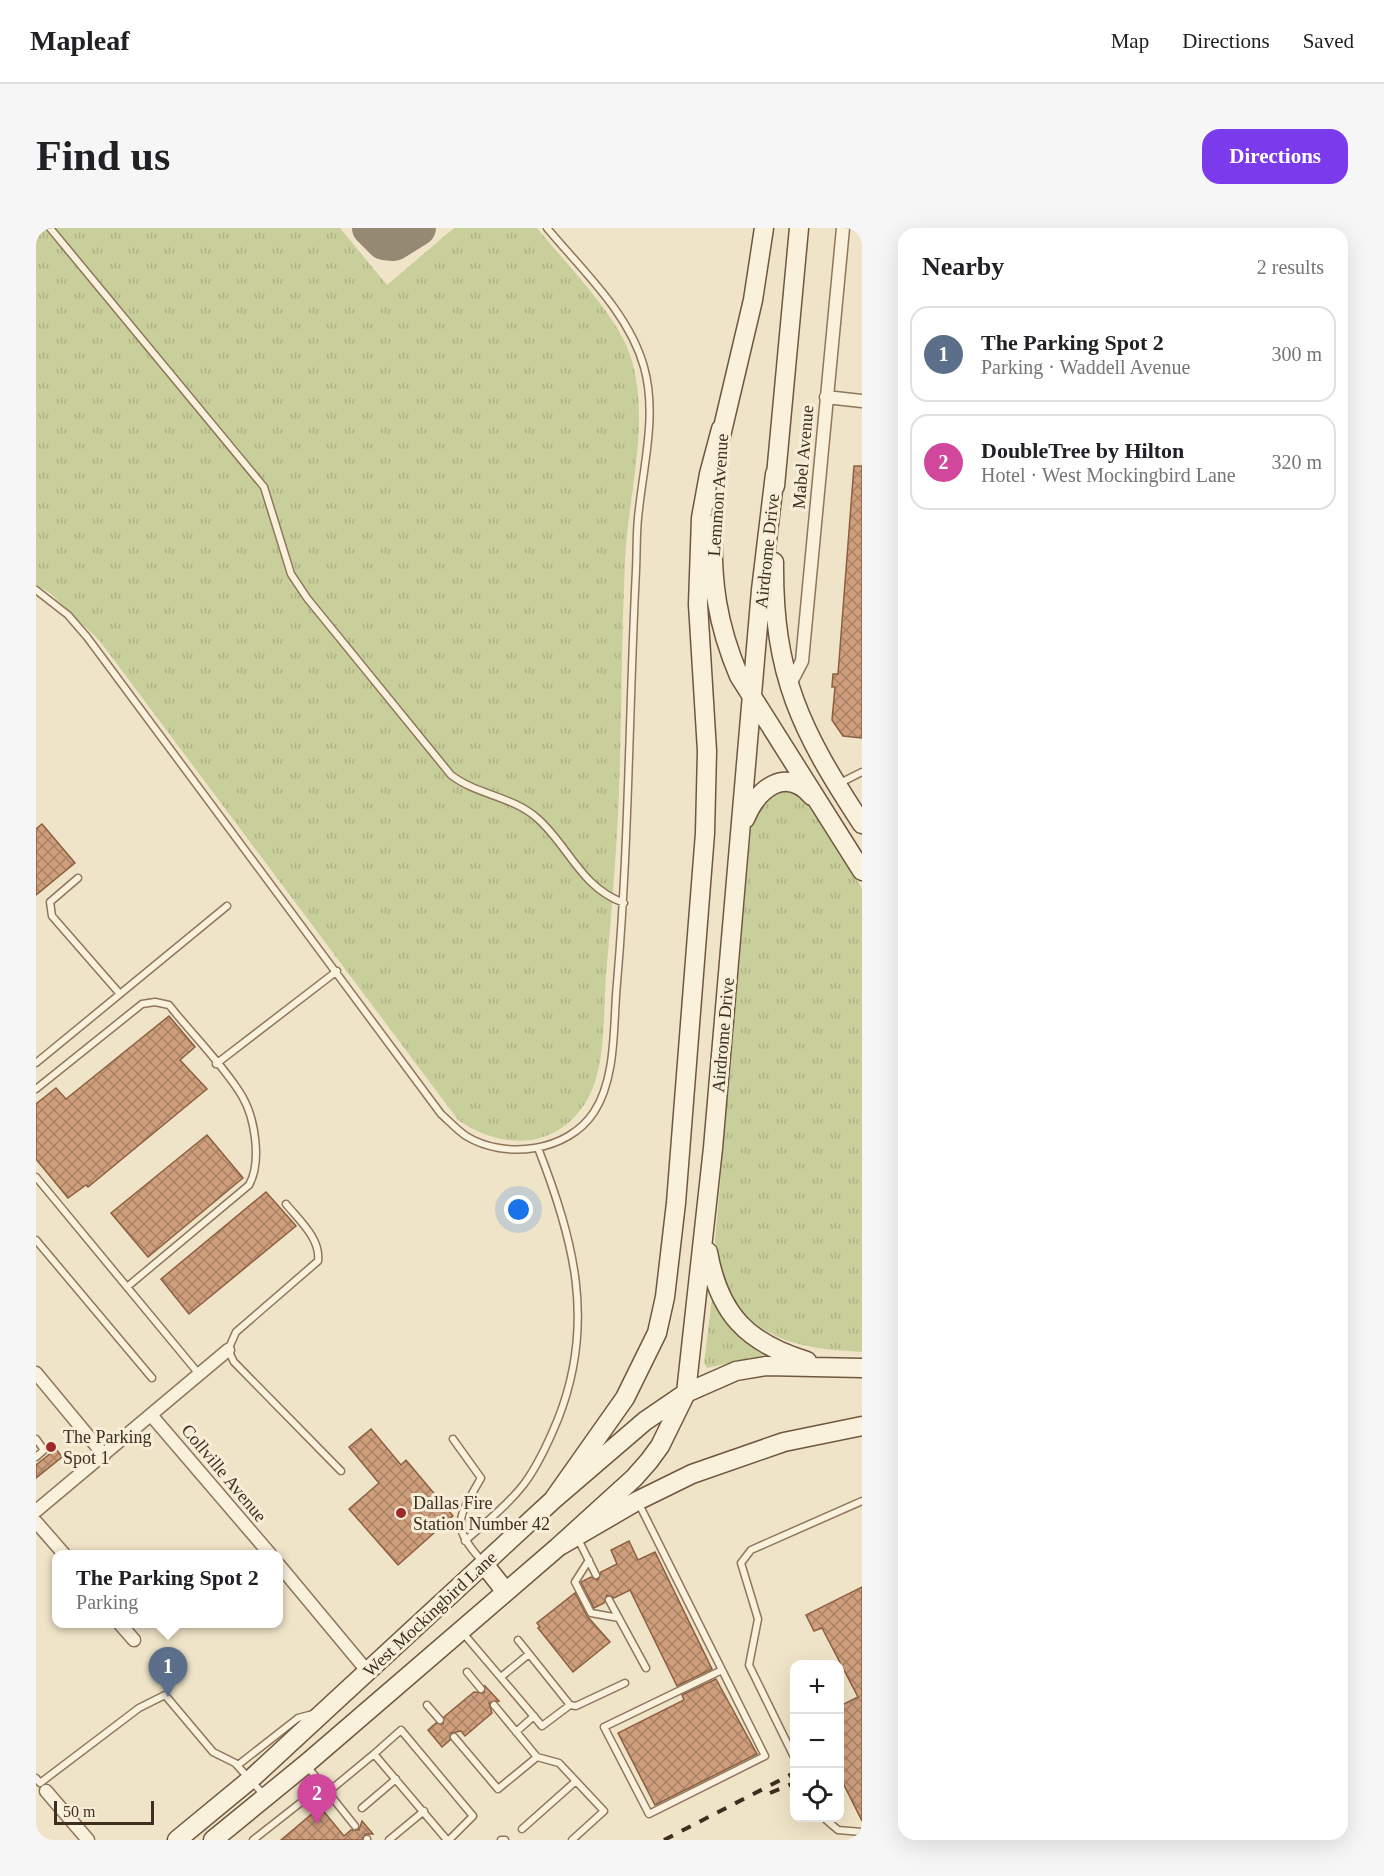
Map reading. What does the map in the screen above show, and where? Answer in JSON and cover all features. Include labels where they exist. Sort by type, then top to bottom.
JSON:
[{"type":"main road","name":"Lemmon Avenue","points":[[764,228],[753,300],[721,429],[712,541],[717,610],[726,643],[752,698],[862,871]]},
{"type":"main road","points":[[799,228],[775,474],[776,623],[789,687],[812,744],[862,824]]},
{"type":"main road","name":"Airdrome Drive","points":[[554,1500],[625,1398],[657,1333],[665,1297],[677,1191],[706,811],[707,751],[698,604],[701,518],[709,474],[721,429]]},
{"type":"main road","name":"Airdrome Drive","points":[[558,1547],[634,1478],[649,1461],[660,1446],[686,1393],[704,1235],[752,698],[775,474]]},
{"type":"main road","points":[[740,831],[752,802],[772,784],[785,782],[797,784],[806,789],[822,807]]},
{"type":"main road","points":[[704,1235],[713,1279],[732,1318],[763,1342],[793,1357],[820,1365]]},
{"type":"main road","name":"West Mockingbird Lane","points":[[177,1840],[251,1779],[554,1500],[645,1421],[686,1393],[736,1371],[766,1366],[820,1365],[862,1368]]},
{"type":"main road","name":"West Mockingbird Lane","points":[[213,1840],[306,1764],[558,1547],[637,1501],[692,1474],[784,1442],[862,1426]]},
{"type":"main road","points":[[484,1564],[506,1592]]},
{"type":"main road","points":[[290,1744],[306,1764]]},
{"type":"street","name":"Mabel Avenue","points":[[789,687],[802,661],[843,228]]},
{"type":"street","points":[[826,398],[862,401]]},
{"type":"street","points":[[36,1511],[228,1350]]},
{"type":"street","points":[[36,1374],[104,1455]]},
{"type":"street","name":"Collville Avenue","points":[[151,1415],[267,1550]]},
{"type":"street","points":[[36,1522],[60,1550]]},
{"type":"street","points":[[283,1570],[368,1672]]},
{"type":"street","points":[[124,1628],[134,1640]]},
{"type":"street","points":[[46,1791],[88,1840]]},
{"type":"lane","points":[[50,228],[264,487],[291,574],[307,598],[451,775],[466,787],[502,798],[538,819],[592,885],[606,897],[624,903]]},
{"type":"lane","points":[[36,590],[68,615],[87,637],[441,1114],[464,1135],[484,1145],[513,1150],[538,1148],[559,1141],[580,1128],[594,1112],[602,1096],[611,1054],[624,903],[638,524],[650,417],[648,385],[634,340],[619,315],[547,228]]},
{"type":"lane","points":[[837,785],[862,772]]},
{"type":"lane","points":[[78,878],[50,902],[49,910],[120,994]]},
{"type":"lane","points":[[36,1063],[227,906]]},
{"type":"lane","points":[[216,1064],[337,971]]},
{"type":"lane","points":[[36,1089],[142,1004],[155,1002],[169,1005],[243,1097],[256,1144],[255,1175],[249,1185],[126,1287]]},
{"type":"lane","points":[[465,1541],[509,1501],[536,1465],[565,1400],[574,1363],[579,1331],[579,1295],[564,1220],[538,1148]]},
{"type":"lane","points":[[36,1177],[199,1374]]},
{"type":"lane","points":[[286,1204],[314,1240],[319,1252],[318,1261],[236,1332],[228,1350],[234,1362],[341,1471]]},
{"type":"lane","points":[[36,1240],[152,1378]]},
{"type":"lane","points":[[36,1439],[44,1450],[36,1456]]},
{"type":"lane","points":[[453,1439],[481,1478],[463,1511],[460,1530],[465,1541],[484,1564]]},
{"type":"lane","points":[[637,1501],[722,1670],[765,1756],[649,1814],[604,1727],[722,1670]]},
{"type":"lane","points":[[790,1747],[749,1665],[758,1619],[741,1563],[751,1550],[862,1501]]},
{"type":"lane","points":[[577,1536],[596,1575]]},
{"type":"lane","points":[[589,1560],[575,1582],[591,1613],[619,1618]]},
{"type":"lane","points":[[609,1600],[646,1668]]},
{"type":"lane","points":[[460,1630],[542,1726],[570,1705]]},
{"type":"lane","points":[[518,1640],[570,1705],[576,1706],[625,1683]]},
{"type":"lane","points":[[501,1677],[529,1654]]},
{"type":"lane","points":[[467,1672],[481,1689]]},
{"type":"lane","points":[[36,1778],[40,1783],[139,1708],[165,1695],[213,1752],[238,1765],[266,1797]]},
{"type":"lane","points":[[427,1705],[440,1720]]},
{"type":"lane","points":[[494,1705],[537,1756],[559,1763],[604,1811],[572,1840]]},
{"type":"lane","points":[[238,1765],[298,1718],[328,1710]]},
{"type":"lane","points":[[516,1732],[534,1716]]},
{"type":"lane","points":[[328,1792],[402,1730],[473,1816],[448,1840],[374,1754]]},
{"type":"lane","points":[[454,1737],[498,1789],[537,1756]]},
{"type":"lane","points":[[306,1764],[356,1826]]},
{"type":"lane","points":[[362,1808],[396,1779]]},
{"type":"lane","points":[[522,1830],[576,1781]]},
{"type":"lane","points":[[253,1840],[323,1785]]},
{"type":"lane","points":[[389,1840],[423,1810]]},
{"type":"lane","points":[[829,1822],[838,1830],[862,1832]]},
{"type":"green space","points":[[36,228],[340,228],[387,285],[454,228],[537,228],[591,292],[626,344],[637,386],[639,410],[625,561],[618,816],[602,1042],[597,1076],[591,1092],[584,1105],[571,1120],[557,1131],[542,1138],[525,1141],[508,1140],[474,1130],[458,1120],[99,640],[50,593],[36,585]]},
{"type":"green space","points":[[779,790],[794,793],[808,805],[862,888],[862,1352],[840,1351],[800,1344],[764,1330],[748,1318],[735,1302],[722,1277],[715,1241],[753,808]]},
{"type":"green space","points":[[712,1298],[765,1355],[707,1368],[704,1363]]},
{"type":"building","points":[[854,466],[862,466],[862,738],[843,736],[832,720],[835,687],[832,687],[833,674],[838,674]]},
{"type":"building","points":[[42,824],[75,863],[36,895],[36,829]]},
{"type":"building","points":[[169,1016],[195,1047],[180,1060],[207,1089],[88,1187],[86,1185],[68,1198],[36,1159],[36,1104],[56,1088],[66,1099]]},
{"type":"building","points":[[207,1135],[243,1178],[148,1257],[111,1213]]},
{"type":"building","points":[[266,1192],[296,1226],[189,1314],[161,1279]]},
{"type":"building","name":"Dallas Fire Station Number 42","points":[[371,1429],[401,1465],[406,1460],[453,1516],[398,1565],[349,1509],[379,1483],[349,1447]]},
{"type":"building","points":[[56,1449],[62,1457],[36,1478],[36,1465]]},
{"type":"building","points":[[629,1541],[638,1560],[655,1552],[712,1669],[677,1686],[630,1590],[614,1598],[607,1595],[604,1603],[594,1608],[581,1582],[591,1577],[598,1580],[601,1572],[617,1564],[611,1550]]},
{"type":"building","points":[[862,1587],[862,1821],[844,1785],[844,1704],[858,1697],[844,1670],[844,1660],[839,1660],[822,1628],[814,1631],[806,1615]]},
{"type":"building","points":[[575,1593],[587,1616],[610,1642],[573,1672],[538,1628],[540,1627],[537,1623]]},
{"type":"building","points":[[716,1679],[757,1754],[655,1805],[618,1733],[684,1700],[682,1695]]},
{"type":"building","points":[[485,1686],[499,1701],[489,1703],[492,1713],[465,1736],[461,1731],[451,1733],[450,1740],[442,1747],[428,1730],[436,1723],[443,1724],[444,1717],[474,1692],[484,1693]]},
{"type":"building","points":[[320,1807],[344,1836],[351,1830],[359,1830],[362,1821],[373,1834],[365,1834],[362,1840],[281,1840]]},
{"type":"taxiway","points":[[370,228],[384,242],[394,243],[418,228]]},
{"type":"railway","points":[[664,1840],[790,1775]]},
{"type":"railway","points":[[770,1793],[790,1785]]},
{"type":"place","name":"The Parking Spot 1","points":[[51,1447]]},
{"type":"place","name":"Dallas Fire Station Number 42","points":[[401,1513]]},
{"type":"place","name":"The Parking Spot 2","points":[[168,1697]]},
{"type":"place","name":"DoubleTree by Hilton","points":[[317,1824]]}]
